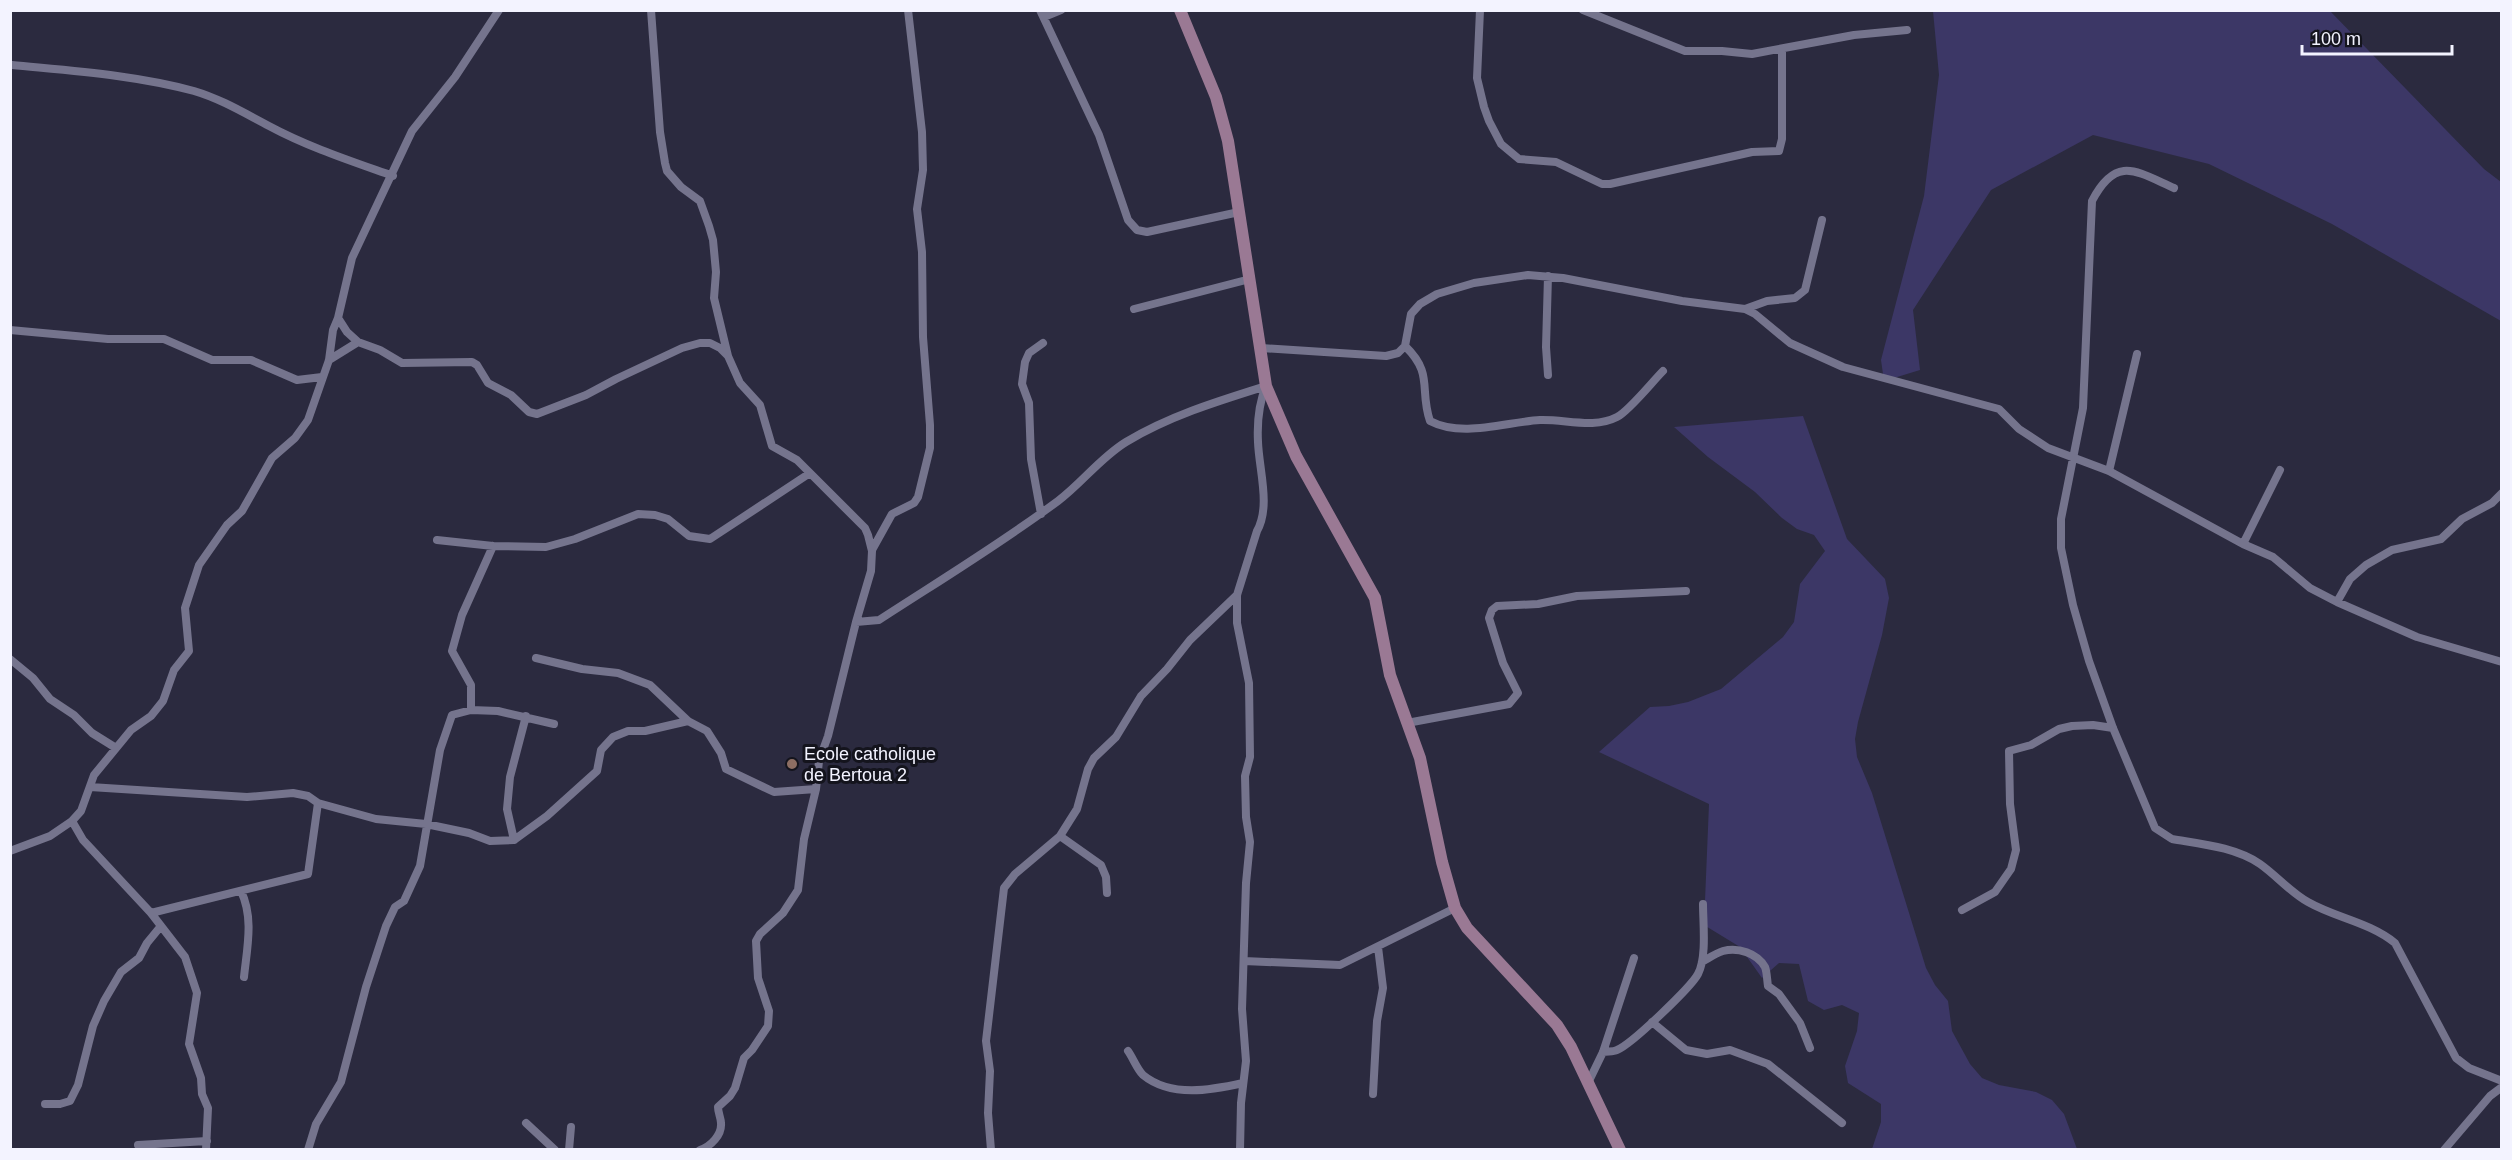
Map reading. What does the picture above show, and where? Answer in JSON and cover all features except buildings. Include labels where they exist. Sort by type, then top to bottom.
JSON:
[{"type":"street","points":[[10,851],[50,836],[72,821],[81,811],[94,776],[131,730],[151,716],[163,701],[174,670],[189,651],[185,608],[199,565],[226,525],[242,511],[272,458],[295,438],[308,420],[329,360],[333,330],[352,258],[393,176],[415,125],[455,77],[499,10]]},
{"type":"street","points":[[651,10],[660,132],[665,163],[667,171],[681,187],[700,201],[711,233],[716,272],[714,298],[728,356],[740,383],[760,405],[764,413],[772,446],[796,460],[865,528],[872,551],[871,571],[828,736],[819,760],[816,789],[804,839],[798,890],[783,913],[760,933],[756,940],[758,978],[769,1011],[768,1026],[744,1058],[735,1088],[718,1107],[721,1122],[716,1136],[709,1146],[700,1149]]},
{"type":"street","points":[[872,551],[892,514],[914,503],[918,497],[930,448],[923,337],[922,252],[917,209],[923,170],[922,132],[908,10]]},
{"type":"street","points":[[1061,10],[1042,14],[1062,61],[1099,135],[1128,220],[1137,230],[1146,232],[1239,212]]},
{"type":"street","points":[[1180,10],[1197,46],[1216,97],[1228,141],[1266,386],[1296,456],[1375,598],[1390,675],[1420,758],[1442,862],[1455,908],[1467,928],[1557,1025],[1571,1047],[1620,1149]]},
{"type":"street","points":[[1480,10],[1477,78],[1489,121],[1501,144],[1519,159],[1556,162],[1602,184],[1678,170],[1752,152],[1779,152],[1782,139],[1782,50]]},
{"type":"street","points":[[1582,10],[1685,51],[1752,54],[1854,35],[1907,30]]},
{"type":"street","points":[[12,65],[94,73],[195,92],[238,108],[269,126],[316,148],[393,176]]},
{"type":"street","points":[[2174,188],[2132,170],[2122,170],[2110,177],[2092,201],[2083,408],[2061,519],[2061,548],[2073,606],[2089,662],[2113,728],[2156,828],[2162,835],[2247,856],[2307,902],[2380,930],[2395,943],[2456,1058],[2469,1068],[2502,1081]]},
{"type":"street","points":[[1745,309],[1767,301],[1795,298],[1805,290],[1822,220]]},
{"type":"street","points":[[1261,348],[1386,356],[1398,353],[1405,346],[1412,314],[1420,304],[1437,294],[1474,283],[1528,275],[1548,276],[1745,309],[1755,314],[1790,343],[1843,367],[1999,409],[2019,429],[2048,448],[2109,471],[2243,544],[2273,557],[2310,588],[2337,602],[2417,637],[2502,662]]},
{"type":"street","points":[[1548,276],[1546,347],[1548,375]]},
{"type":"street","points":[[1134,309],[1250,279]]},
{"type":"street","points":[[338,318],[347,332],[358,342],[380,350],[402,363],[472,362],[477,365],[488,383],[511,395],[529,412],[537,414],[586,395],[682,348],[710,343],[720,348],[728,356]]},
{"type":"street","points":[[10,330],[108,339],[164,339],[212,360],[251,360],[297,380],[322,377]]},
{"type":"street","points":[[329,360],[358,342]]},
{"type":"street","points":[[1041,514],[1032,470],[1029,402],[1022,384],[1025,362],[1029,353],[1043,343]]},
{"type":"street","points":[[1405,346],[1417,358],[1424,371],[1426,411],[1430,421],[1463,428],[1540,420],[1603,422],[1619,417],[1663,371]]},
{"type":"street","points":[[2109,471],[2137,354]]},
{"type":"street","points":[[856,622],[879,620],[1005,540],[1068,493],[1106,457],[1128,441],[1204,405],[1266,386]]},
{"type":"street","points":[[1240,1149],[1246,1061],[1242,1009],[1250,842],[1245,817],[1245,776],[1250,757],[1248,682],[1237,623],[1236,595],[1264,510],[1258,440],[1260,400],[1266,386]]},
{"type":"street","points":[[2243,544],[2280,470]]},
{"type":"street","points":[[437,540],[493,546],[546,547],[575,539],[638,514],[654,514],[668,519],[689,536],[710,538],[810,473]]},
{"type":"street","points":[[2337,602],[2350,579],[2366,565],[2392,550],[2440,539],[2462,519],[2492,503],[2502,493]]},
{"type":"street","points":[[471,710],[471,686],[452,651],[462,615],[493,546]]},
{"type":"street","points":[[1407,723],[1509,704],[1515,699],[1518,693],[1515,683],[1503,663],[1489,618],[1492,610],[1497,606],[1538,604],[1577,596],[1686,591]]},
{"type":"street","points":[[991,1149],[988,1113],[990,1071],[986,1041],[1004,888],[1015,874],[1060,836],[1077,809],[1094,758],[1116,736],[1141,696],[1190,640],[1236,595]]},
{"type":"street","points":[[536,658],[582,669],[618,673],[650,685],[688,721],[707,731],[721,753],[726,769],[774,792],[816,789]]},
{"type":"street","points":[[10,659],[33,678],[50,699],[74,714],[92,733],[116,748]]},
{"type":"street","points":[[308,1149],[316,1124],[341,1082],[366,987],[386,926],[395,908],[404,901],[420,866],[440,750],[452,715],[471,710],[498,711],[554,724]]},
{"type":"street","points":[[514,840],[507,809],[510,777],[526,716]]},
{"type":"street","points":[[90,787],[246,797],[293,793],[308,796],[318,803],[376,819],[426,824],[469,833],[490,841],[514,840],[547,816],[597,771],[601,750],[613,737],[628,731],[645,731],[688,721]]},
{"type":"street","points":[[1962,910],[1995,892],[2011,868],[2016,850],[2010,804],[2009,751],[2031,745],[2059,729],[2072,726],[2113,728]]},
{"type":"street","points":[[151,913],[308,874],[318,803]]},
{"type":"street","points":[[72,821],[82,840],[151,913],[185,957],[197,993],[189,1044],[201,1078],[202,1094],[208,1108],[207,1145],[138,1145]]},
{"type":"street","points":[[1060,836],[1101,865],[1106,877],[1107,893]]},
{"type":"street","points":[[241,891],[248,905],[250,928],[244,977]]},
{"type":"street","points":[[1604,1052],[1616,1050],[1639,1035],[1670,1004],[1680,998],[1698,974],[1702,962],[1703,904]]},
{"type":"street","points":[[1244,961],[1340,965],[1455,908]]},
{"type":"street","points":[[45,1104],[70,1101],[78,1085],[93,1026],[104,1001],[121,972],[139,958],[147,943],[161,926]]},
{"type":"street","points":[[1373,1094],[1376,1030],[1383,988],[1378,947]]},
{"type":"street","points":[[1702,962],[1719,952],[1732,950],[1747,952],[1758,959],[1766,968],[1768,986],[1779,994],[1800,1023],[1810,1048]]},
{"type":"street","points":[[1588,1083],[1604,1052],[1634,958]]},
{"type":"street","points":[[1652,1022],[1686,1050],[1707,1054],[1730,1050],[1768,1064],[1842,1123]]},
{"type":"street","points":[[1128,1051],[1142,1073],[1156,1083],[1177,1089],[1206,1091],[1244,1083]]},
{"type":"street","points":[[2444,1149],[2490,1096],[2502,1087]]},
{"type":"street","points":[[525,1123],[555,1149]]},
{"type":"street","points":[[569,1149],[571,1127]]},
{"type":"shaded area","points":[[1933,11],[2330,11],[2484,169],[2501,182],[2501,321],[2332,224],[2209,164],[2093,135],[1991,190],[1913,310],[1920,370],[1884,381],[1881,360],[1924,196],[1939,75]]},
{"type":"shaded area","points":[[1803,416],[1847,539],[1885,579],[1889,598],[1882,635],[1855,739],[1857,757],[1872,793],[1926,968],[1935,985],[1948,1001],[1952,1031],[1970,1064],[1982,1078],[1999,1085],[2036,1092],[2052,1100],[2064,1114],[2077,1149],[1872,1149],[1881,1122],[1881,1104],[1848,1083],[1845,1066],[1857,1031],[1859,1013],[1842,1005],[1824,1010],[1808,1001],[1799,964],[1779,963],[1762,978],[1740,947],[1704,925],[1709,804],[1599,752],[1650,707],[1688,702],[1721,689],[1783,637],[1794,622],[1800,584],[1825,551],[1814,535],[1797,529],[1782,518],[1755,492],[1708,457],[1674,427]]},
{"type":"place","name":"Ecole catholique de Bertoua 2","points":[[792,764]]}]
